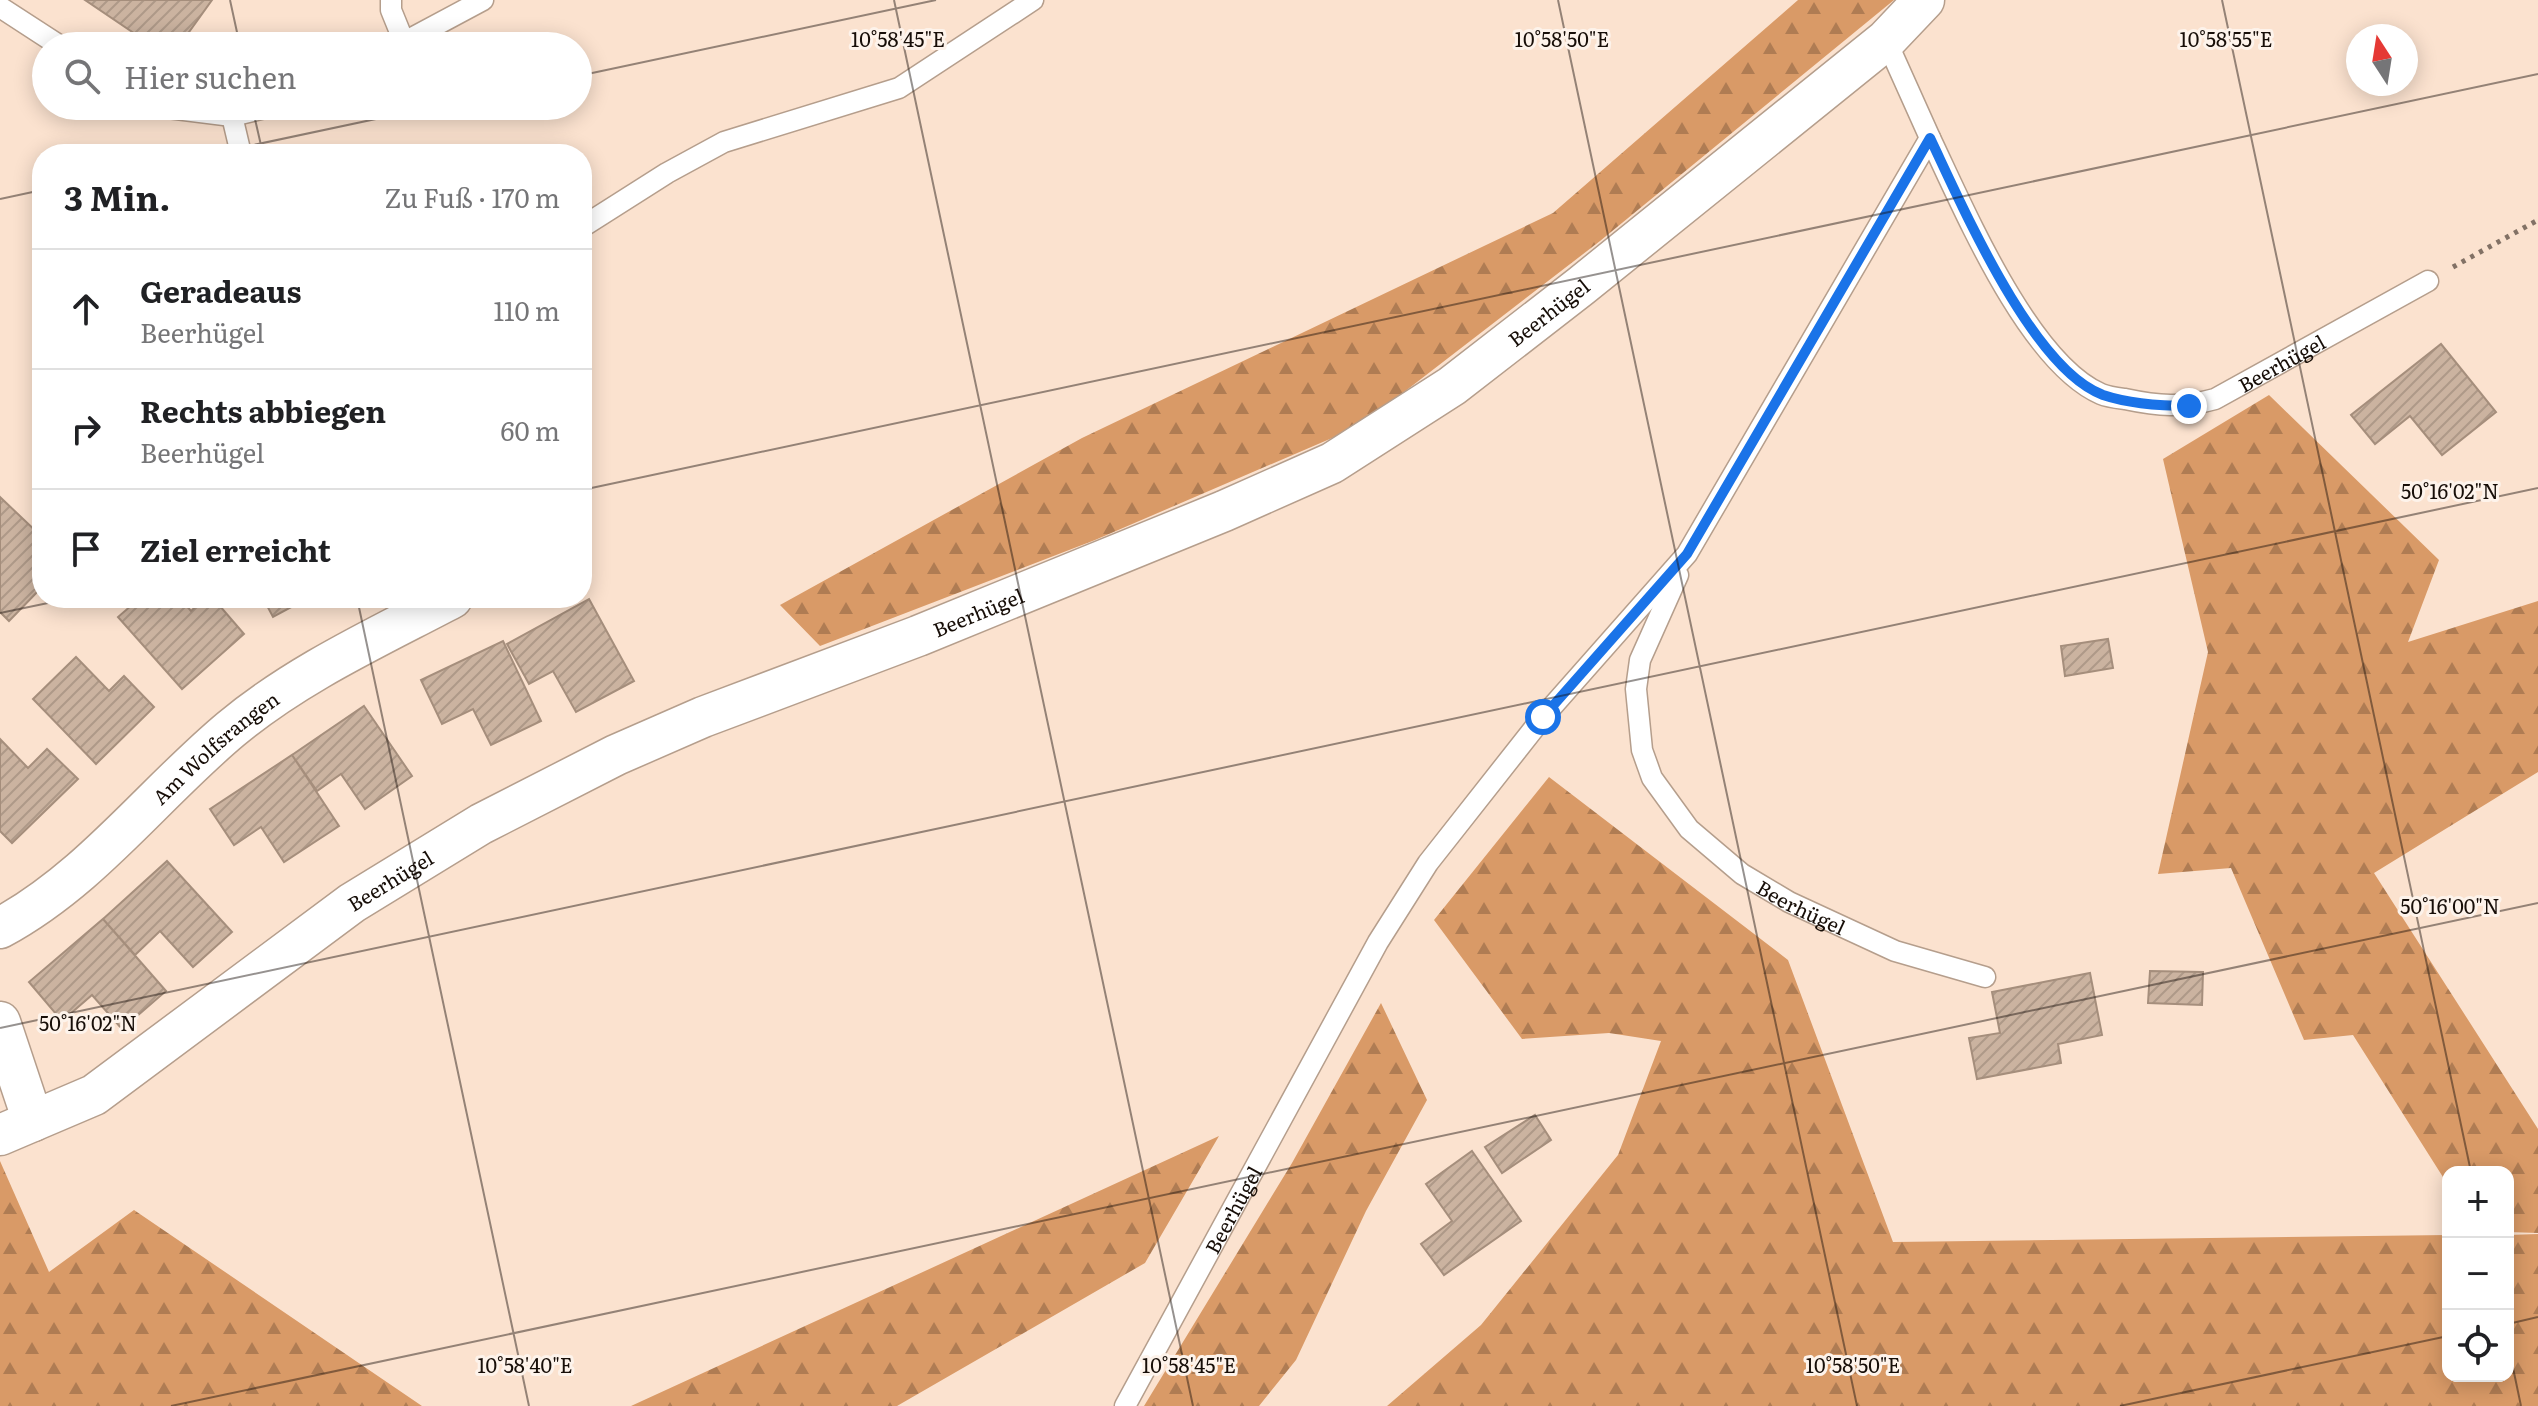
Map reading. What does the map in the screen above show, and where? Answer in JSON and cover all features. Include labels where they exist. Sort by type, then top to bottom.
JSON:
[{"type":"street","name":"Beerhügel","points":[[16,1128],[94,1095],[352,903],[481,824],[616,755],[703,717],[918,636],[1209,517],[1332,463],[1452,386],[1581,286],[1886,40],[1924,0]]},
{"type":"street","name":"Am Wolfsrangen","points":[[0,928],[31,911],[84,870],[152,801],[232,728],[296,681],[433,608]]},
{"type":"street","points":[[0,1022],[16,1128]]},
{"type":"lane","points":[[391,0],[397,32]]},
{"type":"lane","points":[[423,32],[483,0]]},
{"type":"lane","points":[[592,221],[667,173],[724,142],[899,88],[1033,0]]},
{"type":"lane","points":[[0,7],[38,32]]},
{"type":"lane","name":"Beerhügel","points":[[1886,40],[1989,262],[2035,332],[2074,377],[2102,395],[2157,406],[2189,406],[2215,399],[2428,281]]},
{"type":"lane","points":[[233,120],[239,144]]},
{"type":"lane","name":"Beerhügel","points":[[1930,138],[1687,554],[1640,660],[1636,689],[1642,750],[1652,778],[1689,829],[1742,874],[1789,902],[1895,951],[1985,977]]},
{"type":"lane","name":"Beerhügel","points":[[1125,1406],[1378,942],[1428,863],[1543,717],[1687,554]]},
{"type":"path","points":[[2428,281],[2538,220]]},
{"type":"green space","points":[[1798,0],[1894,0],[1600,241],[1360,426],[1095,540],[820,646],[780,605],[1082,438],[1553,213]]},
{"type":"green space","points":[[2269,395],[2439,560],[2408,642],[2538,601],[2538,772],[2374,873],[2538,1129],[2538,1233],[2514,1232],[2514,1166],[2442,1166],[2442,1176],[2353,1035],[2304,1040],[2231,868],[2158,874],[2208,652],[2163,459]]},
{"type":"green space","points":[[1549,777],[1788,960],[1893,1242],[2442,1235],[2442,1382],[2514,1382],[2514,1235],[2538,1234],[2538,1406],[1387,1406],[1481,1325],[1618,1155],[1661,1041],[1609,1033],[1522,1039],[1434,920]]},
{"type":"green space","points":[[1381,1003],[1427,1100],[1366,1211],[1296,1360],[1259,1406],[1144,1406],[1292,1163]]},
{"type":"green space","points":[[1219,1136],[1145,1263],[897,1406],[631,1406]]},
{"type":"green space","points":[[0,1161],[49,1272],[134,1210],[422,1406],[0,1406]]},
{"type":"building","points":[[85,0],[212,0],[189,32],[132,32]]},
{"type":"building","points":[[2441,344],[2496,412],[2442,455],[2410,416],[2375,444],[2351,415]]},
{"type":"building","points":[[0,497],[32,527],[32,597],[9,621],[0,612]]},
{"type":"building","points":[[592,604],[634,681],[576,712],[553,671],[529,684],[507,644],[573,608],[592,608]]},
{"type":"building","points":[[128,608],[188,608],[191,611],[194,608],[222,608],[244,634],[182,689],[118,617]]},
{"type":"building","points":[[268,608],[290,608],[273,617]]},
{"type":"building","points":[[2108,639],[2113,668],[2065,676],[2061,646]]},
{"type":"building","points":[[503,641],[541,721],[491,745],[473,709],[442,724],[421,680]]},
{"type":"building","points":[[76,657],[109,691],[124,676],[154,707],[96,764],[33,699]]},
{"type":"building","points":[[364,706],[412,776],[365,809],[341,774],[317,791],[292,755]]},
{"type":"building","points":[[0,739],[28,768],[47,749],[78,779],[12,843],[0,831]]},
{"type":"building","points":[[292,755],[339,826],[284,862],[261,827],[234,845],[210,809]]},
{"type":"building","points":[[167,861],[232,932],[193,967],[160,931],[135,955],[103,919]]},
{"type":"building","points":[[103,919],[166,991],[122,1029],[92,995],[62,1021],[29,982]]},
{"type":"building","points":[[2150,971],[2203,972],[2202,1005],[2148,1003]]},
{"type":"building","points":[[2090,973],[2102,1035],[2058,1044],[2061,1063],[1977,1079],[1969,1038],[2000,1033],[1992,992]]},
{"type":"building","points":[[1535,1115],[1551,1140],[1502,1173],[1485,1147]]},
{"type":"building","points":[[1472,1151],[1521,1221],[1444,1275],[1421,1244],[1452,1221],[1426,1184]]},
{"type":"route","points":[[1543,717],[1687,554],[1930,138],[1989,262],[2043,344],[2074,377],[2102,395],[2157,406],[2189,406]]}]
